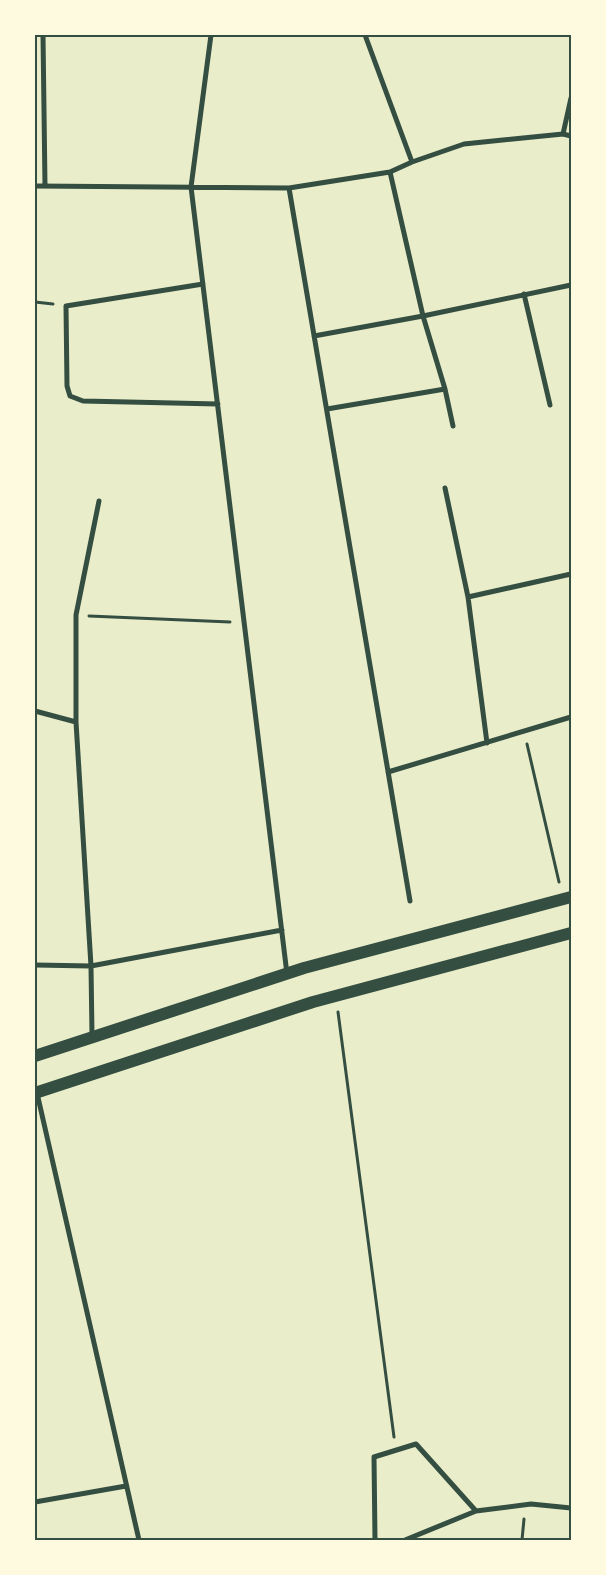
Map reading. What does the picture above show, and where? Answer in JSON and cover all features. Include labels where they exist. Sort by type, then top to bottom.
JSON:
[{"type":"main road","points":[[35,1056],[287,974],[567,898]]},
{"type":"main road","points":[[36,1093],[336,996],[571,933]]},
{"type":"street","points":[[43,35],[45,186]]},
{"type":"street","points":[[211,35],[191,187],[287,974]]},
{"type":"street","points":[[365,35],[412,162]]},
{"type":"street","points":[[563,134],[571,98]]},
{"type":"street","points":[[35,186],[289,188],[390,172],[412,162],[464,144],[563,134],[571,136]]},
{"type":"street","points":[[390,172],[423,316],[445,389],[453,426]]},
{"type":"street","points":[[289,188],[410,901]]},
{"type":"street","points":[[203,284],[66,306],[67,386],[70,396],[84,401],[218,404]]},
{"type":"street","points":[[314,336],[423,316],[571,285]]},
{"type":"street","points":[[524,294],[550,405]]},
{"type":"street","points":[[327,409],[445,389]]},
{"type":"street","points":[[445,488],[468,597],[487,742]]},
{"type":"street","points":[[92,1038],[91,966],[76,722],[76,616],[99,501]]},
{"type":"street","points":[[468,597],[571,574]]},
{"type":"street","points":[[35,711],[76,722]]},
{"type":"street","points":[[388,772],[571,718]]},
{"type":"street","points":[[35,964],[91,966],[282,930]]},
{"type":"street","points":[[36,1093],[139,1540]]},
{"type":"street","points":[[375,1540],[374,1457],[416,1444],[476,1512]]},
{"type":"street","points":[[35,1502],[126,1486]]},
{"type":"street","points":[[405,1540],[476,1512],[532,1504],[571,1508]]},
{"type":"path","points":[[76,616],[244,623]]},
{"type":"path","points":[[524,732],[567,898]]},
{"type":"path","points":[[336,996],[395,1450]]},
{"type":"path","points":[[522,1540],[525,1506]]}]
